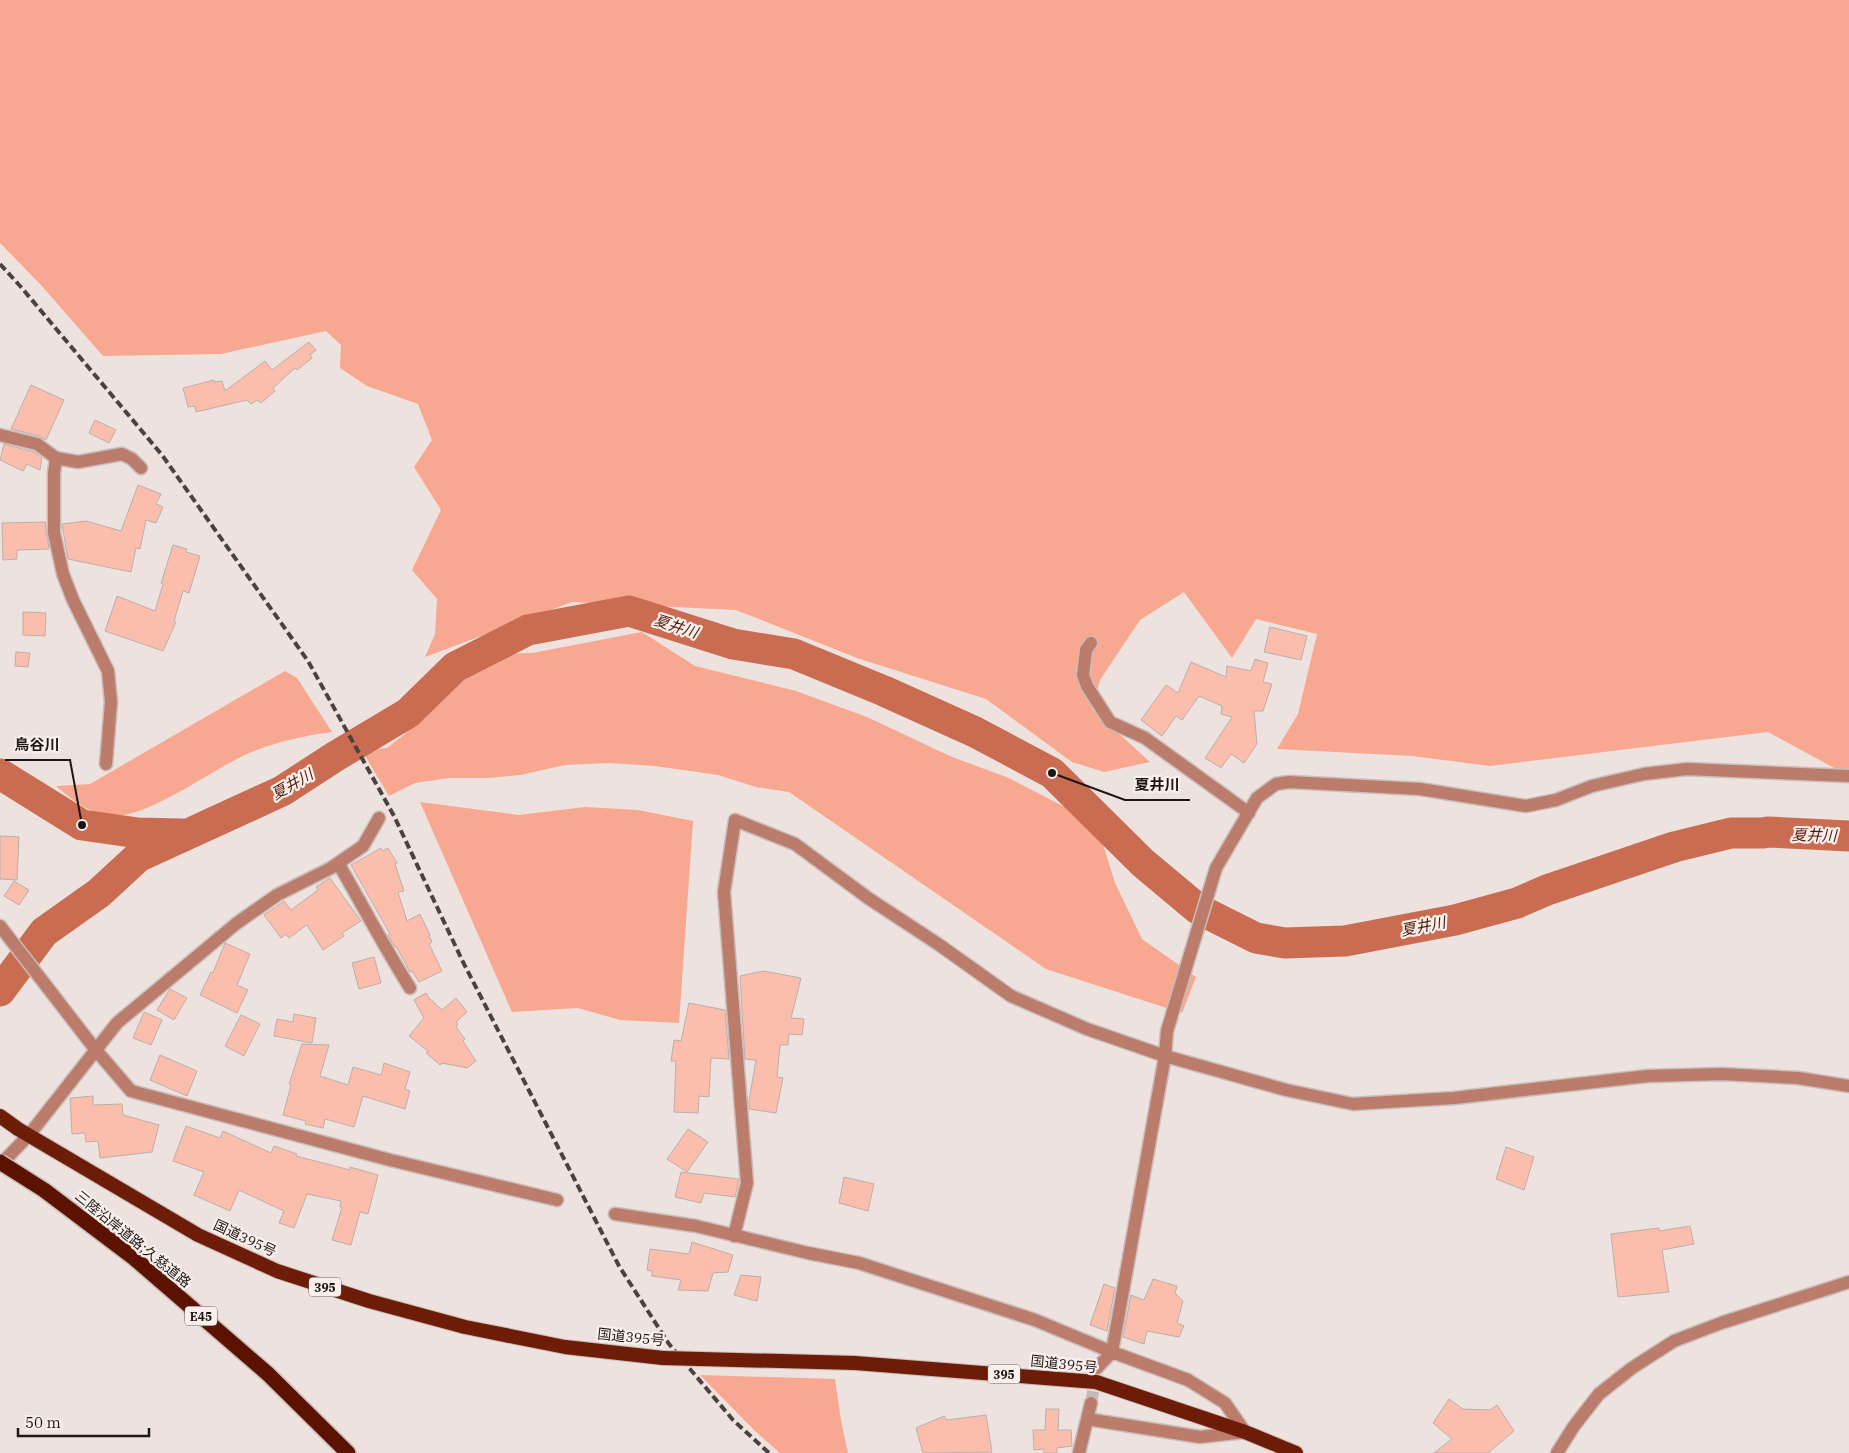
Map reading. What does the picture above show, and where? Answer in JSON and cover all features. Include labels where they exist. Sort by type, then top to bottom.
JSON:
[{"type":"highway","name":"国道395号","points":[[0,1116],[23,1132],[198,1235],[277,1271],[369,1301],[465,1327],[566,1347],[662,1358],[855,1363],[1096,1382],[1245,1432],[1296,1453]]},
{"type":"highway","name":"三陸沿岸道路;久慈道路","points":[[0,1163],[44,1190],[134,1258],[253,1361],[348,1453]]},
{"type":"street","points":[[0,434],[37,444],[56,458],[78,462],[122,454],[132,459],[141,468]]},
{"type":"street","points":[[56,458],[53,498],[54,533],[63,574],[72,600],[108,671],[111,702],[106,764]]},
{"type":"street","points":[[1091,643],[1086,650],[1083,675],[1087,686],[1110,722],[1145,738],[1249,813]]},
{"type":"street","points":[[1097,1368],[1112,1352],[1165,1056],[1167,1031],[1216,868],[1257,798],[1276,784],[1289,782],[1420,789],[1526,806],[1556,800],[1592,786],[1644,774],[1687,770],[1849,776]]},
{"type":"street","points":[[0,1163],[23,1132],[117,1023],[237,922],[277,896],[338,863],[363,846],[378,818]]},
{"type":"street","points":[[734,1236],[747,1183],[724,892],[735,820],[795,844],[868,898],[938,944],[1011,996],[1087,1029],[1165,1056],[1286,1090],[1353,1104],[1454,1098],[1648,1076],[1722,1074],[1789,1077],[1849,1086]]},
{"type":"street","points":[[338,863],[366,911],[386,951],[410,988]]},
{"type":"street","points":[[0,926],[95,1049],[131,1091],[390,1160],[557,1200]]},
{"type":"street","points":[[615,1214],[696,1226],[808,1253],[859,1263],[1035,1320],[1112,1352],[1188,1380],[1226,1403],[1245,1432],[1200,1436],[1087,1419]]},
{"type":"street","points":[[1557,1453],[1574,1426],[1599,1394],[1632,1368],[1674,1341],[1849,1282]]},
{"type":"street","points":[[1079,1453],[1091,1403]]},
{"type":"shaded area","points":[[0,0],[1849,0],[1849,776],[1768,732],[1490,766],[1412,756],[1277,749],[1298,714],[1317,634],[1256,619],[1232,658],[1184,592],[1140,620],[1100,680],[1092,709],[1150,762],[1104,772],[1072,762],[986,699],[857,658],[736,610],[572,602],[425,657],[435,634],[437,599],[412,570],[441,510],[414,467],[432,440],[418,404],[367,386],[340,368],[341,345],[326,331],[221,354],[103,356],[41,285],[0,243]]},
{"type":"shaded area","points":[[642,632],[695,666],[796,691],[867,717],[952,757],[1009,778],[1090,820],[1101,838],[1115,883],[1142,939],[1196,977],[1182,1013],[1046,969],[789,792],[756,787],[718,775],[655,766],[610,763],[565,765],[520,775],[488,778],[449,778],[415,783],[389,796],[362,751],[387,748],[405,734],[452,681],[475,665],[497,654],[532,653]]},
{"type":"shaded area","points":[[285,671],[297,678],[332,732],[289,740],[247,754],[162,801],[128,814],[113,816],[89,810],[56,786],[90,784]]},
{"type":"shaded area","points":[[420,802],[519,815],[585,807],[638,810],[693,821],[679,1023],[620,1020],[578,1008],[512,1012]]},
{"type":"shaded area","points":[[700,1375],[835,1379],[848,1453],[780,1453],[755,1431]]},
{"type":"building","points":[[309,342],[316,350],[310,355],[312,358],[297,370],[295,368],[273,388],[275,391],[261,403],[257,400],[251,404],[247,400],[196,412],[195,406],[188,407],[183,388],[214,380],[215,382],[222,381],[225,391],[265,361],[272,370]]},
{"type":"building","points":[[31,385],[64,400],[46,440],[39,436],[11,429]]},
{"type":"building","points":[[95,420],[116,430],[109,443],[89,433]]},
{"type":"building","points":[[4,444],[34,452],[42,458],[40,470],[27,464],[23,471],[0,460]]},
{"type":"building","points":[[138,485],[161,494],[156,504],[163,507],[156,523],[146,520],[140,549],[136,548],[131,572],[68,559],[62,524],[86,521],[121,531]]},
{"type":"building","points":[[45,522],[49,549],[17,550],[17,559],[3,560],[2,523]]},
{"type":"building","points":[[173,545],[187,549],[186,552],[200,556],[189,593],[183,591],[174,621],[176,622],[163,651],[105,631],[117,596],[155,611],[163,584],[161,583]]},
{"type":"building","points":[[23,612],[46,613],[45,636],[23,635]]},
{"type":"building","points":[[1270,627],[1307,636],[1301,660],[1264,652]]},
{"type":"building","points":[[16,652],[30,653],[28,667],[15,666]]},
{"type":"building","points":[[1255,659],[1268,663],[1263,682],[1272,684],[1263,711],[1254,711],[1257,744],[1244,763],[1231,754],[1221,768],[1205,758],[1232,717],[1221,714],[1222,706],[1199,696],[1182,720],[1176,716],[1162,736],[1141,720],[1166,685],[1178,693],[1191,662],[1226,677],[1227,666],[1251,671]]},
{"type":"building","points":[[0,836],[19,837],[17,880],[0,879]]},
{"type":"building","points":[[381,848],[383,851],[388,848],[397,863],[395,864],[404,891],[398,892],[407,921],[420,914],[430,935],[432,942],[429,944],[442,971],[419,982],[412,971],[410,972],[389,937],[388,935],[390,934],[351,865]]},
{"type":"building","points":[[330,878],[361,921],[342,933],[344,936],[323,950],[307,925],[289,938],[286,934],[281,938],[264,915],[284,901],[291,910],[318,890],[316,887]]},
{"type":"building","points":[[14,881],[29,890],[19,905],[4,896]]},
{"type":"building","points":[[225,943],[250,954],[237,985],[248,990],[237,1013],[200,995],[211,972],[213,973]]},
{"type":"building","points":[[374,957],[381,983],[359,989],[352,963]]},
{"type":"building","points":[[763,971],[801,978],[791,1018],[804,1019],[802,1035],[789,1034],[788,1045],[780,1045],[777,1077],[783,1078],[776,1113],[749,1109],[756,1060],[745,1059],[740,976]]},
{"type":"building","points":[[170,989],[187,998],[174,1020],[157,1010]]},
{"type":"building","points":[[426,993],[442,1010],[456,998],[467,1012],[456,1022],[458,1024],[456,1027],[465,1039],[463,1041],[476,1061],[467,1068],[442,1063],[440,1065],[426,1053],[428,1051],[409,1036],[424,1018],[414,1000]]},
{"type":"building","points":[[689,1003],[725,1010],[729,1059],[711,1058],[709,1097],[699,1096],[698,1113],[674,1112],[676,1061],[671,1061],[674,1040],[681,1041]]},
{"type":"building","points":[[144,1012],[162,1020],[151,1045],[133,1038]]},
{"type":"building","points":[[294,1014],[316,1018],[312,1043],[274,1036],[277,1019],[293,1022]]},
{"type":"building","points":[[241,1015],[260,1024],[244,1056],[225,1046]]},
{"type":"building","points":[[302,1044],[329,1045],[320,1076],[348,1085],[353,1067],[381,1075],[384,1063],[410,1072],[405,1089],[410,1091],[405,1109],[363,1096],[354,1127],[325,1119],[323,1128],[305,1124],[306,1121],[283,1115],[291,1085],[289,1084]]},
{"type":"building","points":[[160,1055],[197,1071],[187,1096],[150,1080]]},
{"type":"building","points":[[93,1096],[93,1105],[122,1104],[123,1115],[159,1125],[152,1152],[100,1158],[98,1141],[86,1142],[85,1133],[72,1134],[70,1098]]},
{"type":"building","points":[[186,1126],[220,1138],[223,1131],[271,1153],[274,1146],[297,1154],[296,1156],[378,1175],[368,1214],[360,1212],[351,1245],[332,1240],[342,1207],[340,1207],[341,1201],[307,1194],[294,1228],[279,1223],[284,1211],[239,1190],[230,1211],[194,1195],[204,1172],[173,1161]]},
{"type":"building","points":[[688,1129],[708,1142],[687,1172],[667,1159]]},
{"type":"building","points":[[1506,1147],[1534,1157],[1524,1190],[1496,1179]]},
{"type":"building","points":[[681,1172],[739,1179],[735,1197],[704,1193],[701,1203],[675,1197]]},
{"type":"building","points":[[844,1177],[874,1184],[868,1211],[839,1203]]},
{"type":"building","points":[[1690,1226],[1694,1244],[1662,1250],[1669,1292],[1618,1297],[1611,1234],[1659,1228],[1659,1231]]},
{"type":"building","points":[[692,1242],[733,1255],[728,1272],[713,1273],[708,1291],[678,1290],[681,1280],[652,1276],[652,1271],[647,1270],[650,1249],[689,1254]]},
{"type":"building","points":[[741,1275],[761,1277],[757,1301],[734,1295]]},
{"type":"building","points":[[1153,1279],[1177,1286],[1175,1293],[1183,1301],[1177,1323],[1184,1326],[1179,1337],[1147,1331],[1144,1344],[1123,1337],[1131,1295],[1144,1300]]},
{"type":"building","points":[[1104,1284],[1115,1288],[1107,1331],[1090,1325]]},
{"type":"building","points":[[1449,1399],[1463,1409],[1490,1410],[1497,1405],[1514,1431],[1488,1453],[1434,1453],[1452,1439],[1433,1423]]},
{"type":"building","points":[[1046,1409],[1059,1409],[1058,1430],[1071,1430],[1072,1446],[1057,1448],[1057,1453],[1044,1453],[1044,1449],[1034,1450],[1033,1430],[1045,1430]]},
{"type":"building","points":[[986,1415],[992,1452],[923,1453],[916,1428],[944,1416],[947,1420]]},
{"type":"waterway","name":"夏井川","points":[[0,991],[44,932],[99,893],[138,857],[282,791],[408,713],[455,667],[528,630],[629,611],[733,644],[794,654],[884,691],[975,732],[1052,773],[1143,863],[1198,909],[1256,938],[1285,943],[1345,941],[1455,920],[1517,903],[1547,890],[1674,847],[1731,833],[1768,832],[1849,836]]},
{"type":"waterway","points":[[0,774],[82,825],[138,833],[181,834]]},
{"type":"tunnel","points":[[1091,1403],[1096,1374]]},
{"type":"railway","points":[[0,264],[162,455],[308,661],[394,816],[463,962],[619,1266],[669,1344],[733,1420],[769,1453]]},
{"type":"place","name":"夏井川","points":[[1052,773]]},
{"type":"place","name":"鳥谷川","points":[[82,825]]}]
